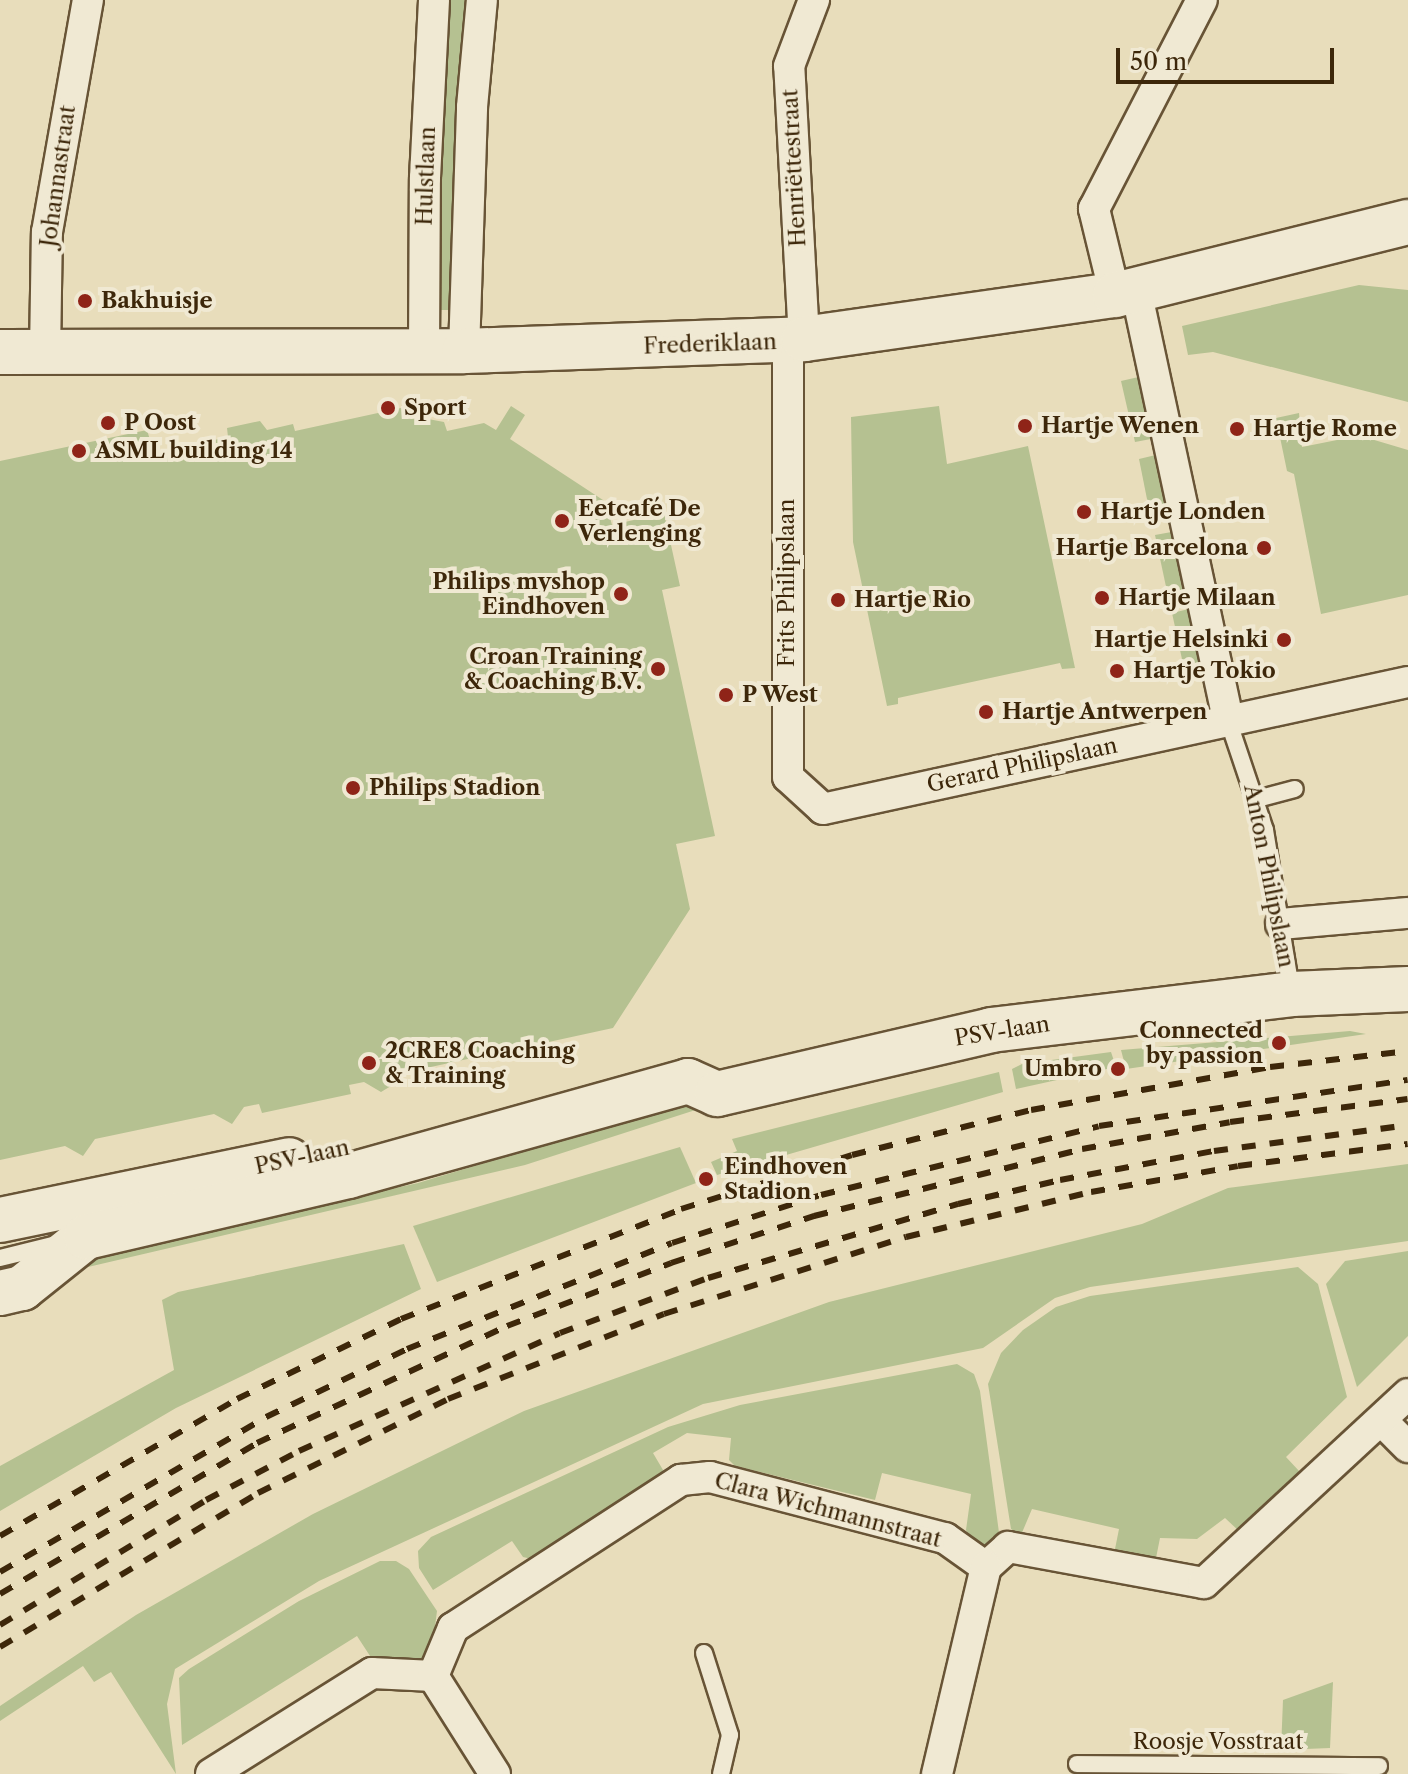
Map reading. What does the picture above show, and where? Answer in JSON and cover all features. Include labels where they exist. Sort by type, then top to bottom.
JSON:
[{"type":"main road","name":"Frederiklaan","points":[[0,352],[444,351],[796,340],[1125,293],[1407,225]]},
{"type":"main road","name":"PSV-laan","points":[[0,1293],[22,1288],[86,1237],[348,1176],[688,1081],[717,1094],[991,1030],[1292,994],[1408,989]]},
{"type":"main road","name":"PSV-laan","points":[[0,1220],[520,1111],[606,1104]]},
{"type":"street","name":"Johannastraat","points":[[45,354],[47,232],[88,0]]},
{"type":"street","name":"Hulstlaan","points":[[434,0],[425,178],[444,351]]},
{"type":"street","name":"Hulstlaan","points":[[444,351],[482,0]]},
{"type":"street","name":"Henriëttestraat","points":[[796,340],[789,66],[814,0]]},
{"type":"street","name":"Anton Philipslaan","points":[[1202,0],[1094,209],[1125,293],[1228,720]]},
{"type":"street","name":"Frits Philipslaan","points":[[796,340],[788,777],[823,809]]},
{"type":"street","name":"Gerard Philipslaan","points":[[823,809],[1408,682]]},
{"type":"street","points":[[1281,924],[1408,913]]},
{"type":"street","points":[[937,1774],[986,1567],[1008,1547],[1204,1583],[1408,1394]]},
{"type":"street","points":[[1382,1421],[1408,1447]]},
{"type":"street","name":"Clara Wichmannstraat","points":[[433,1676],[453,1628],[681,1480],[710,1477],[945,1538],[986,1567]]},
{"type":"street","points":[[211,1774],[372,1673],[433,1676],[495,1774]]},
{"type":"lane","name":"Anton Philipslaan","points":[[1228,720],[1257,799],[1292,994]]},
{"type":"lane","points":[[1257,799],[1295,789]]},
{"type":"lane","name":"PSV-laan","points":[[0,1258],[86,1237]]},
{"type":"lane","points":[[704,1653],[730,1735],[721,1774]]},
{"type":"lane","name":"Roosje Vosstraat","points":[[1077,1764],[1359,1770],[1379,1766]]},
{"type":"green space","points":[[446,0],[471,0],[455,310],[431,310]]},
{"type":"green space","points":[[1359,285],[1408,290],[1408,402],[1213,352],[1188,355],[1182,326]]},
{"type":"green space","points":[[1143,376],[1156,438],[1135,442],[1121,381]]},
{"type":"green space","name":"Philips Stadion","points":[[424,403],[428,419],[444,422],[447,431],[484,423],[496,430],[511,406],[525,415],[510,439],[606,502],[612,525],[664,513],[680,586],[662,590],[715,836],[676,844],[690,909],[613,1028],[544,1043],[534,1059],[522,1059],[513,1049],[394,1075],[391,1086],[381,1092],[364,1082],[349,1085],[351,1094],[262,1113],[259,1104],[244,1107],[232,1124],[214,1114],[95,1139],[83,1156],[65,1146],[0,1160],[0,461],[147,430],[154,453],[228,437],[227,428],[260,421],[267,430],[293,424],[295,431]]},
{"type":"green space","points":[[939,406],[947,464],[1028,446],[1075,668],[1062,669],[1060,663],[898,698],[898,704],[887,706],[853,542],[851,417]]},
{"type":"green space","points":[[1299,413],[1302,447],[1372,433],[1371,439],[1408,450],[1408,595],[1321,614],[1294,474],[1287,471],[1276,418]]},
{"type":"green space","points":[[1160,454],[1173,514],[1151,519],[1139,459]]},
{"type":"green space","points":[[1177,531],[1190,592],[1168,596],[1155,535]]},
{"type":"green space","points":[[1193,608],[1206,668],[1185,673],[1172,613]]},
{"type":"green space","points":[[1350,1031],[1366,1034],[1126,1069],[1121,1050]]},
{"type":"green space","points":[[1111,1052],[1116,1067],[1016,1089],[1012,1069],[1022,1064]]},
{"type":"green space","points":[[999,1072],[1003,1092],[717,1175],[711,1162],[737,1151],[732,1139]]},
{"type":"green space","points":[[707,1096],[711,1105],[525,1165],[88,1267],[96,1254],[418,1183]]},
{"type":"green space","points":[[680,1147],[696,1183],[437,1282],[413,1226]]},
{"type":"green space","points":[[1408,1164],[1408,1241],[1090,1287],[1055,1298],[983,1348],[703,1404],[319,1581],[175,1669],[167,1704],[176,1774],[111,1672],[94,1682],[83,1666],[0,1721],[0,1706],[136,1615],[313,1514],[524,1411],[829,1302],[1142,1224],[1228,1188]]},
{"type":"green space","points":[[404,1244],[421,1289],[176,1408],[0,1511],[0,1466],[174,1370],[162,1300],[178,1292]]},
{"type":"green space","points":[[1408,1251],[1408,1336],[1357,1387],[1326,1284],[1345,1261]]},
{"type":"green space","points":[[1298,1267],[1318,1284],[1347,1397],[1286,1457],[1300,1472],[1299,1482],[1240,1532],[1225,1518],[1197,1539],[1160,1538],[1156,1558],[1148,1562],[1120,1556],[1115,1549],[1119,1529],[1032,1509],[1021,1535],[1011,1529],[988,1384],[1001,1353],[1023,1330],[1056,1307],[1090,1296]]},
{"type":"green space","points":[[957,1364],[974,1374],[980,1391],[1000,1540],[994,1556],[973,1545],[966,1530],[971,1494],[882,1473],[875,1500],[735,1466],[729,1460],[731,1438],[687,1433],[653,1453],[663,1470],[660,1479],[532,1559],[523,1557],[512,1541],[433,1590],[419,1568],[418,1551],[431,1537],[668,1427],[740,1405]]},
{"type":"green space","points":[[380,1561],[396,1561],[409,1569],[437,1611],[431,1658],[418,1664],[372,1659],[357,1636],[182,1745],[179,1678],[299,1601]]},
{"type":"green space","points":[[1333,1682],[1330,1748],[1281,1750],[1283,1700]]},
{"type":"railway","points":[[0,1536],[237,1399],[401,1319],[681,1209],[852,1155],[1031,1110],[1270,1067],[1408,1051]]},
{"type":"railway","points":[[0,1572],[266,1417],[407,1349],[672,1243],[821,1195],[1099,1126],[1408,1080]]},
{"type":"railway","points":[[0,1594],[257,1443],[507,1326],[671,1263],[814,1216],[1082,1149],[1230,1122],[1408,1099]]},
{"type":"railway","points":[[0,1625],[206,1500],[299,1451],[560,1333],[708,1278],[958,1204],[1060,1180],[1214,1151],[1408,1125]]},
{"type":"railway","points":[[0,1647],[258,1493],[448,1399],[664,1314],[906,1237],[1091,1192],[1238,1166],[1408,1144]]},
{"type":"place","name":"Bakhuisje","points":[[85,301]]},
{"type":"place","name":"Sport","points":[[388,408]]},
{"type":"place","name":"P Oost","points":[[108,423]]},
{"type":"place","name":"Hartje Wenen","points":[[1025,426]]},
{"type":"place","name":"Hartje Rome","points":[[1237,429]]},
{"type":"place","name":"ASML building 14","points":[[79,451]]},
{"type":"place","name":"Hartje Londen","points":[[1084,512]]},
{"type":"place","name":"Eetcafé De Verlenging","points":[[562,521]]},
{"type":"place","name":"Hartje Barcelona","points":[[1264,548]]},
{"type":"place","name":"Philips myshop Eindhoven","points":[[621,594]]},
{"type":"place","name":"Hartje Milaan","points":[[1102,598]]},
{"type":"place","name":"Hartje Rio","points":[[838,600]]},
{"type":"place","name":"Hartje Helsinki","points":[[1284,640]]},
{"type":"place","name":"Croan Training & Coaching B.V.","points":[[658,669]]},
{"type":"place","name":"Hartje Tokio","points":[[1117,671]]},
{"type":"place","name":"P West","points":[[726,695]]},
{"type":"place","name":"Hartje Antwerpen","points":[[986,712]]},
{"type":"place","name":"Philips Stadion","points":[[353,788]]},
{"type":"place","name":"Connected by passion","points":[[1279,1043]]},
{"type":"place","name":"2CRE8 Coaching & Training","points":[[369,1063]]},
{"type":"place","name":"Umbro","points":[[1118,1069]]},
{"type":"place","name":"Eindhoven Stadion","points":[[706,1179]]}]
